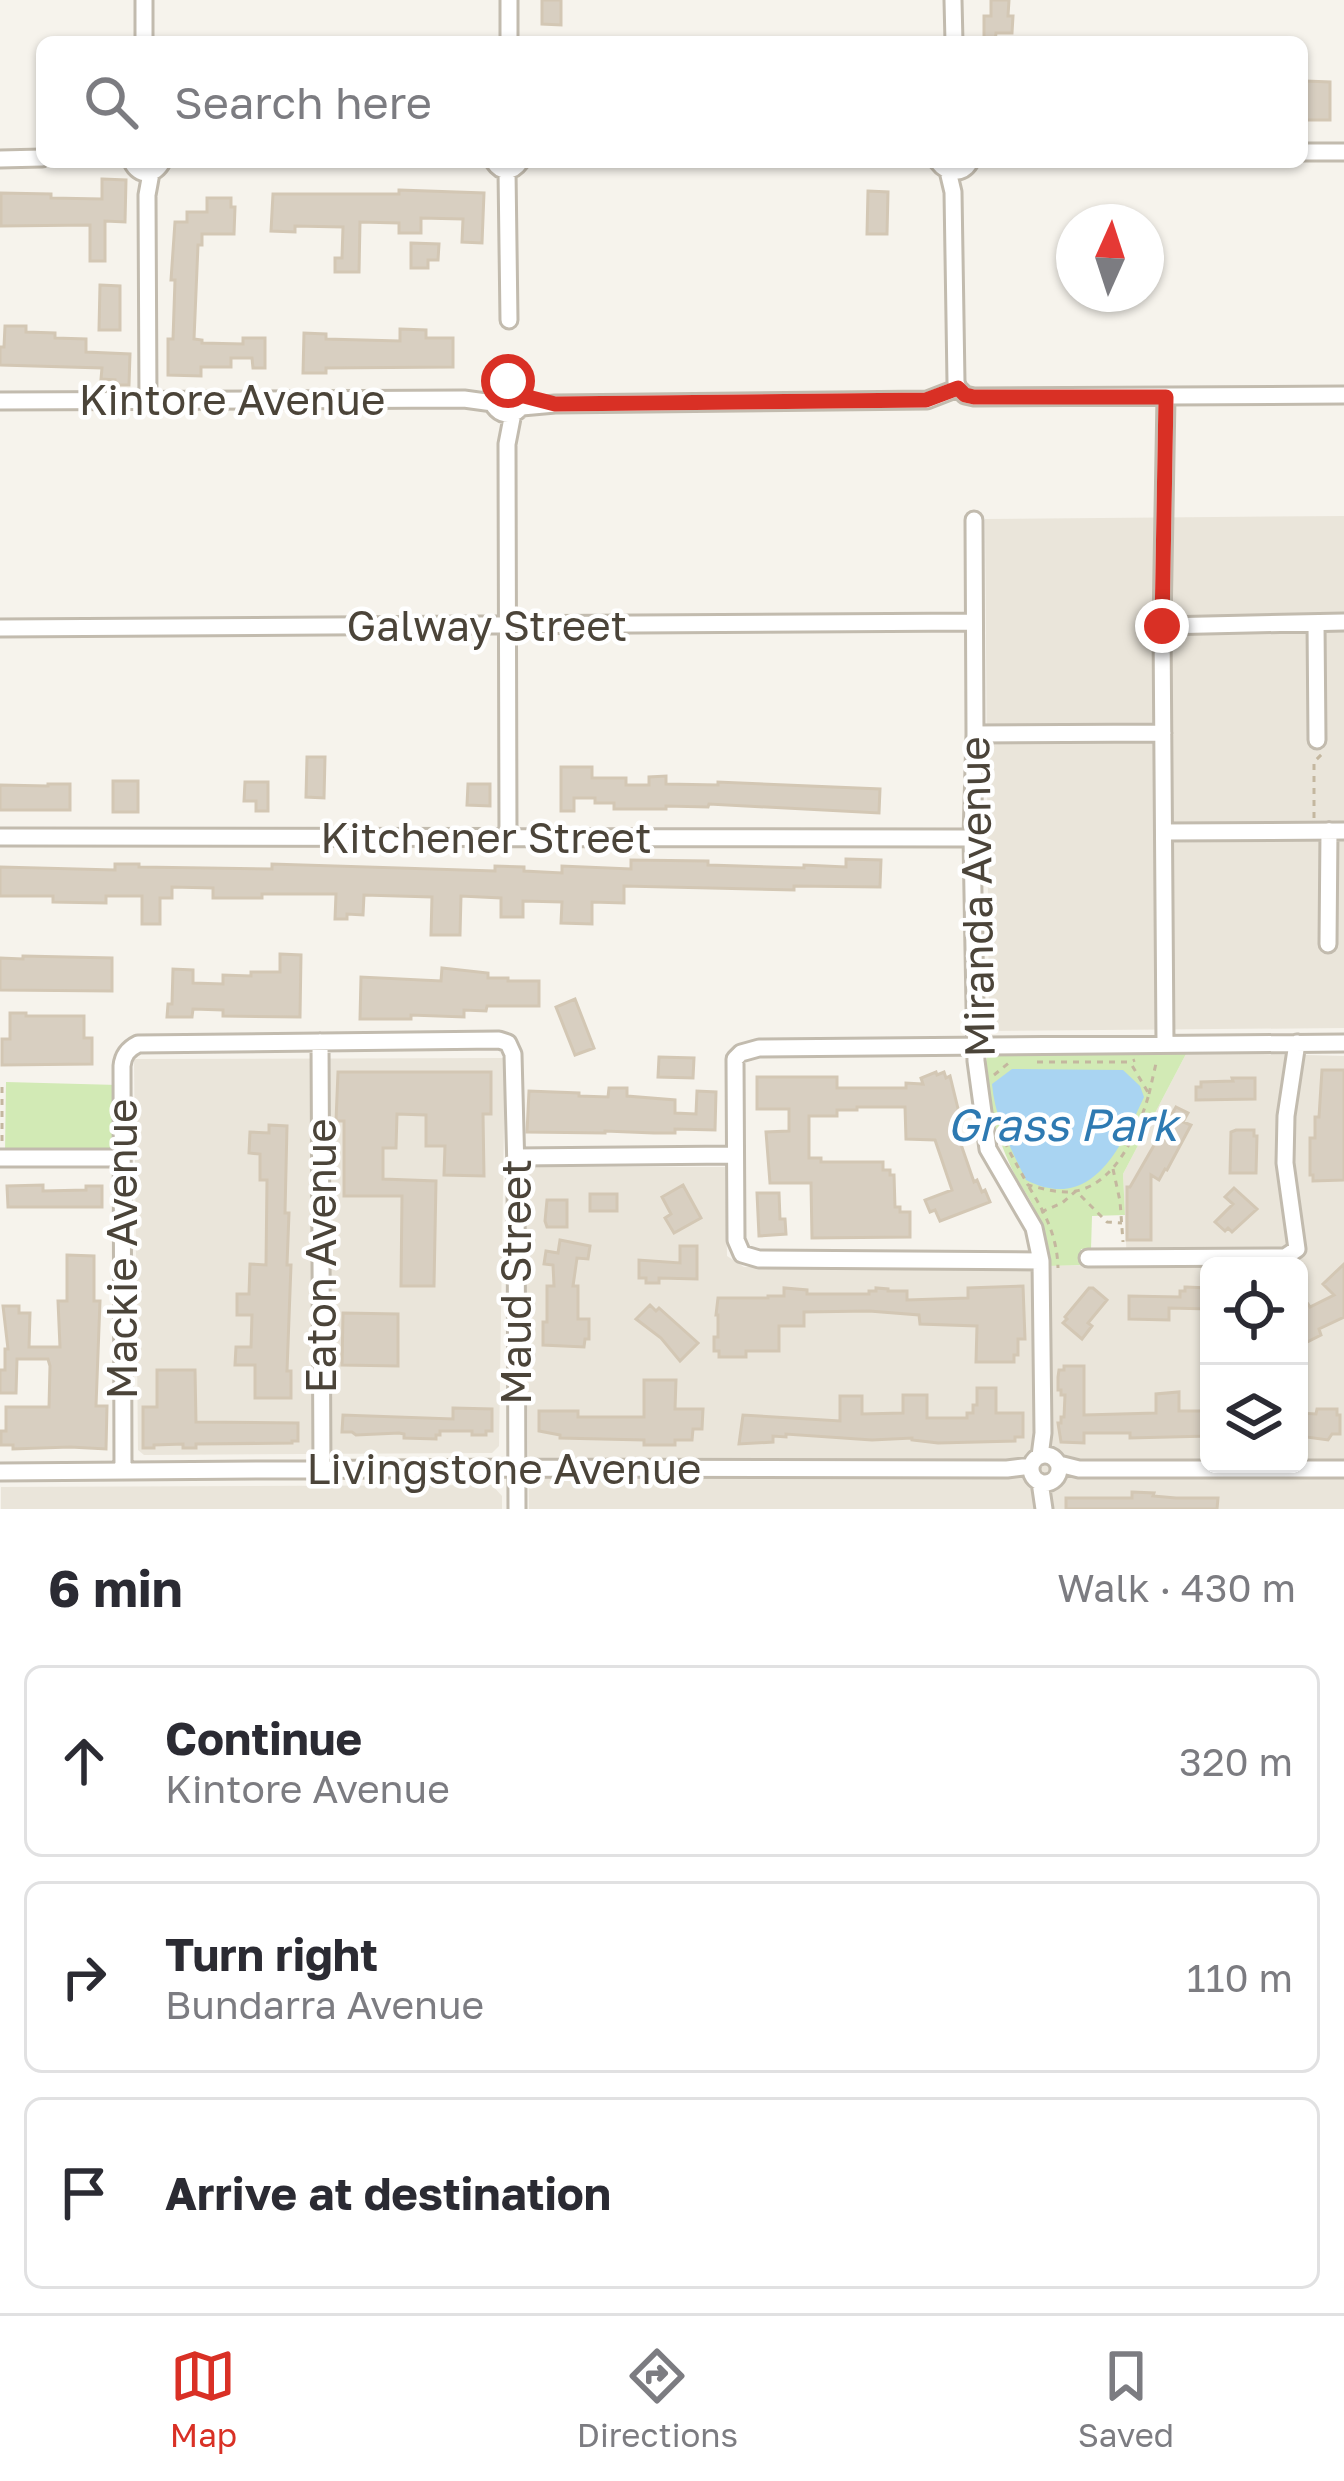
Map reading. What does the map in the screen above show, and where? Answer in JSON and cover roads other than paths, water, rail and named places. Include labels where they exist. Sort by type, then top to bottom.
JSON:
[{"type":"street","points":[[144,36],[145,0]]},
{"type":"street","points":[[509,0],[509,36]]},
{"type":"street","points":[[953,0],[954,36]]},
{"type":"street","points":[[1308,152],[1344,152]]},
{"type":"street","points":[[0,159],[36,158]]},
{"type":"street","points":[[143,168],[148,400]]},
{"type":"street","points":[[501,168],[509,320]]},
{"type":"street","points":[[954,168],[958,388]]},
{"type":"street","name":"Kintore Avenue","points":[[0,401],[926,400],[958,388],[974,397],[1344,395]]},
{"type":"street","points":[[1161,1052],[1166,397]]},
{"type":"street","points":[[507,404],[508,838]]},
{"type":"street","name":"Miranda Avenue","points":[[974,520],[976,1061],[988,1148],[1034,1228],[1041,1261],[1044,1507]]},
{"type":"street","name":"Galway Street","points":[[0,628],[974,622]]},
{"type":"street","points":[[1162,626],[1344,622]]},
{"type":"street","points":[[1316,623],[1322,744]]},
{"type":"street","points":[[975,734],[1163,733]]},
{"type":"street","points":[[1165,832],[1336,831],[1328,944]]},
{"type":"street","name":"Kitchener Street","points":[[0,837],[972,838]]},
{"type":"street","name":"Maud Street","points":[[320,1042],[499,1040],[508,1043],[513,1054],[517,1509]]},
{"type":"street","name":"Mackie Avenue","points":[[123,1470],[123,1058],[131,1047],[147,1044],[320,1042]]},
{"type":"street","name":"Eaton Avenue","points":[[320,1042],[322,1471]]},
{"type":"street","points":[[1088,1258],[1115,1247],[1285,1257],[1297,1249],[1285,1163],[1286,1116],[1297,1043]]},
{"type":"street","points":[[1041,1261],[750,1258],[742,1254],[736,1240],[735,1059],[759,1048],[976,1046],[1161,1052],[1344,1043]]},
{"type":"street","points":[[516,1157],[734,1155]]},
{"type":"street","points":[[0,1158],[122,1158]]},
{"type":"street","name":"Livingstone Avenue","points":[[0,1472],[1344,1469]]},
{"type":"water","name":"Grass Park","points":[[1012,1069],[1123,1070],[1144,1097],[1102,1169],[1070,1188],[1049,1188],[1026,1180],[1000,1122],[992,1084]]}]
